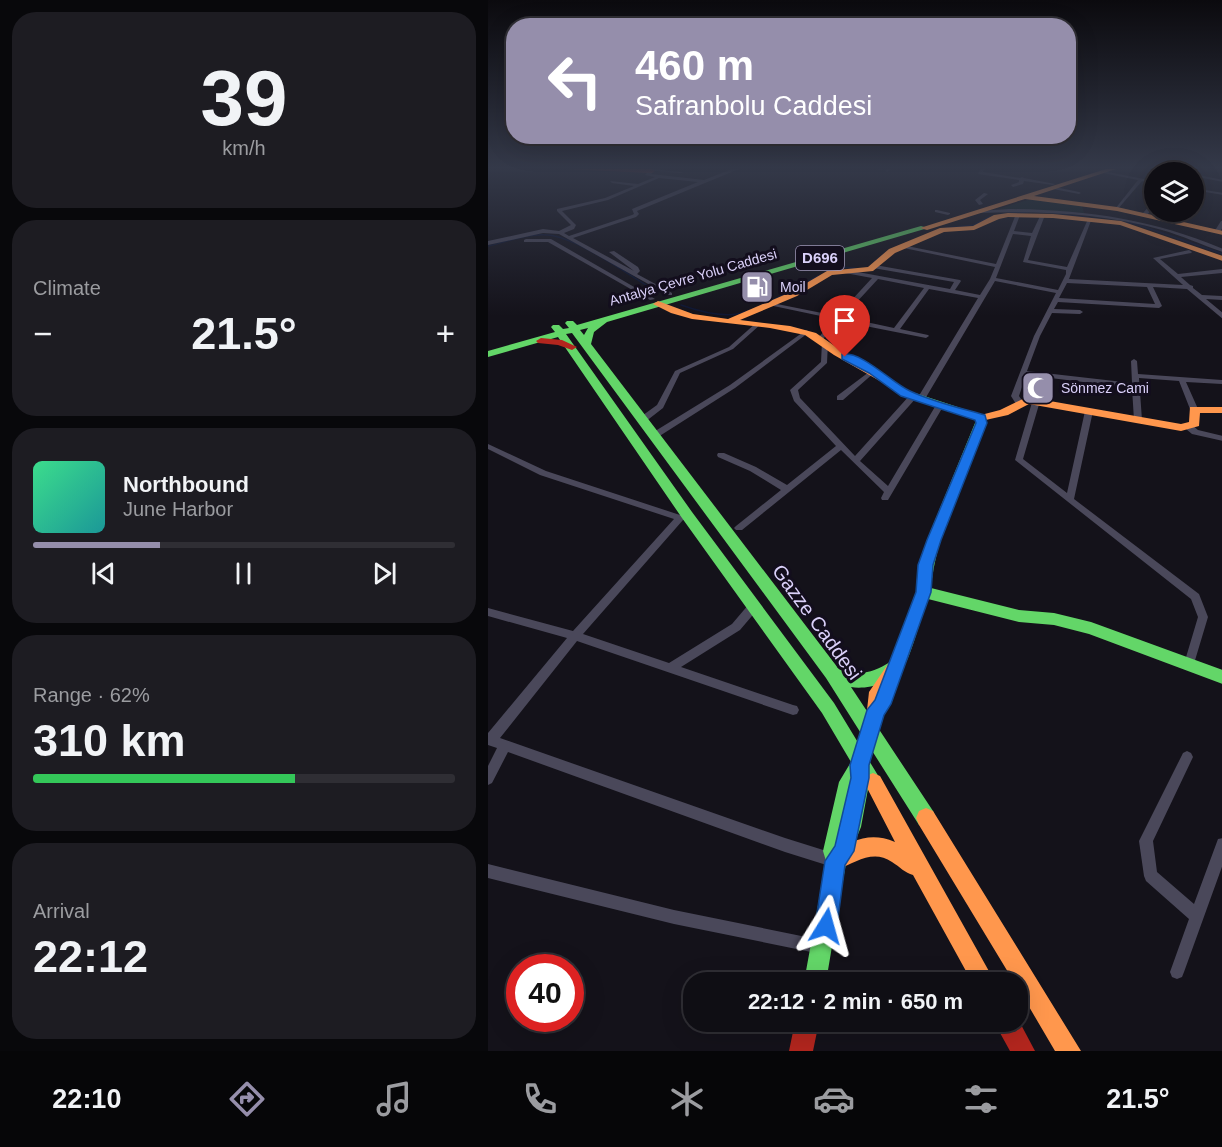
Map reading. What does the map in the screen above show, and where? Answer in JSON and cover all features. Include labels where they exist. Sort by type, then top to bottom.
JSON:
[{"type":"main road","name":"Antalya Çevre Yolu Caddesi","points":[[488,347],[619,315],[670,294],[922,218]]},
{"type":"main road","name":"Antalya Çevre Yolu Caddesi","points":[[488,354],[565,328],[932,218]]},
{"type":"main road","points":[[732,320],[794,294],[830,273],[876,272],[885,256],[902,246],[943,230],[974,228],[995,218]]},
{"type":"main road","points":[[1079,218],[1140,229],[1223,259]]},
{"type":"main road","points":[[1198,222],[1221,229]]},
{"type":"main road","points":[[655,301],[670,311],[696,318],[732,320],[806,332],[823,340],[836,352],[917,398],[981,418],[985,415],[998,415],[1019,402],[1027,400],[1189,428],[1195,424],[1194,409],[1223,410]]},
{"type":"main road","points":[[586,344],[590,331],[619,315]]},
{"type":"main road","points":[[565,328],[572,347],[683,517],[828,708],[978,972]]},
{"type":"main road","name":"Gazze Caddesi","points":[[565,328],[586,344],[832,673],[906,785],[1069,1051]]},
{"type":"main road","points":[[526,343],[552,341],[572,347]]},
{"type":"main road","points":[[817,972],[836,861],[844,851],[860,778],[860,763],[876,710],[882,704],[923,592],[928,556],[981,418]]},
{"type":"main road","points":[[923,592],[1019,616],[1055,619],[1091,628],[1223,676]]},
{"type":"main road","points":[[832,673],[853,681],[865,681],[884,674],[896,666]]},
{"type":"main road","points":[[836,861],[859,848],[881,844],[896,850],[923,874]]},
{"type":"main road","points":[[801,1051],[805,1032]]},
{"type":"main road","points":[[1012,1032],[1023,1051]]},
{"type":"street","points":[[560,233],[574,225],[567,218]]},
{"type":"street","points":[[570,237],[628,218]]},
{"type":"street","points":[[855,461],[917,398],[993,279],[1017,218]]},
{"type":"street","points":[[1042,218],[1025,261],[1069,269]]},
{"type":"street","points":[[1154,218],[1223,250]]},
{"type":"street","points":[[1019,402],[1015,396],[1023,373],[1049,311],[1066,281],[1090,219]]},
{"type":"street","points":[[488,243],[543,231],[560,233],[670,294]]},
{"type":"street","points":[[1012,232],[1034,235]]},
{"type":"street","points":[[488,249],[535,240],[549,240],[655,301]]},
{"type":"street","points":[[902,246],[997,266]]},
{"type":"street","points":[[612,252],[635,268],[637,271],[634,274]]},
{"type":"street","points":[[1189,252],[1156,258],[1223,317]]},
{"type":"street","points":[[1178,276],[1223,271]]},
{"type":"street","points":[[876,272],[928,287],[981,297]]},
{"type":"street","points":[[876,272],[958,281],[952,291]]},
{"type":"street","points":[[876,272],[837,318],[823,340],[824,363],[794,390],[797,399],[887,495],[940,405]]},
{"type":"street","points":[[993,279],[1059,292]]},
{"type":"street","points":[[1066,281],[1191,288]]},
{"type":"street","points":[[1055,300],[1158,306],[1150,286]]},
{"type":"street","points":[[896,330],[928,287]]},
{"type":"street","points":[[1202,297],[1223,298]]},
{"type":"street","points":[[767,304],[926,336]]},
{"type":"street","points":[[1049,311],[1080,312]]},
{"type":"street","points":[[642,420],[660,406],[677,372],[731,348],[758,324]]},
{"type":"street","points":[[655,435],[713,401],[772,360],[806,332]]},
{"type":"street","points":[[1134,361],[1138,420]]},
{"type":"street","points":[[840,398],[873,371]]},
{"type":"street","points":[[1023,373],[1136,386]]},
{"type":"street","points":[[1135,376],[1223,382]]},
{"type":"street","points":[[1182,380],[1194,409]]},
{"type":"street","points":[[1036,401],[1019,460],[1195,597],[1203,617],[1189,664]]},
{"type":"street","points":[[1070,499],[1089,411]]},
{"type":"street","points":[[1189,428],[1195,432],[1223,439]]},
{"type":"street","points":[[488,446],[543,473],[683,517],[575,636],[490,740],[836,861]]},
{"type":"street","points":[[739,528],[841,446]]},
{"type":"street","points":[[721,455],[753,469],[788,490]]},
{"type":"street","points":[[671,668],[736,627],[753,607]]},
{"type":"street","points":[[488,612],[575,636],[793,711]]},
{"type":"street","points":[[488,779],[504,745]]},
{"type":"street","points":[[1187,757],[1146,841],[1151,876],[1197,916]]},
{"type":"street","points":[[1177,972],[1223,844]]},
{"type":"street","points":[[488,871],[674,917],[823,947]]},
{"type":"waterway","points":[[946,228],[974,225],[987,218]]},
{"type":"waterway","points":[[1092,218],[1136,224],[1223,254]]},
{"type":"waterway","points":[[488,246],[533,235],[560,238],[603,258],[656,291]]},
{"type":"waterway","points":[[874,262],[888,251]]},
{"type":"waterway","points":[[826,272],[838,267],[855,268]]},
{"type":"waterway","points":[[681,305],[715,314],[737,314],[766,303],[818,276]]},
{"type":"traffic: fast","points":[[488,354],[924,228]]},
{"type":"traffic: fast","points":[[586,343],[590,331],[603,322]]},
{"type":"traffic: fast","points":[[570,323],[832,673],[926,818]]},
{"type":"traffic: fast","points":[[556,327],[687,515],[828,708],[873,782]]},
{"type":"traffic: fast","points":[[832,673],[853,681],[865,681],[884,674],[896,666],[923,592],[926,565],[934,540],[981,423],[981,418],[905,393],[894,386]]},
{"type":"traffic: fast","points":[[923,592],[1019,616],[1054,619],[1091,628],[1223,677]]},
{"type":"traffic: fast","points":[[859,766],[854,815],[847,839],[836,861],[833,851],[848,782],[859,766]]},
{"type":"traffic: fast","points":[[817,972],[836,861]]},
{"type":"traffic: slow","points":[[924,228],[956,218]]},
{"type":"traffic: slow","points":[[732,320],[794,294],[830,273],[870,269],[892,251],[943,230],[974,228],[995,218]]},
{"type":"traffic: slow","points":[[1073,218],[1121,223],[1223,259]]},
{"type":"traffic: slow","points":[[1157,218],[1223,233]]},
{"type":"traffic: slow","points":[[658,304],[692,317],[790,328],[808,333],[894,386]]},
{"type":"traffic: slow","points":[[981,418],[1004,413],[1027,400],[1181,428],[1195,424],[1194,409],[1223,410]]},
{"type":"traffic: slow","points":[[859,766],[876,710],[882,704],[896,666],[877,692],[876,710]]},
{"type":"traffic: slow","points":[[873,782],[978,972]]},
{"type":"traffic: slow","points":[[926,818],[1069,1051]]},
{"type":"traffic: slow","points":[[837,860],[859,850],[876,846],[893,851],[912,865]]},
{"type":"traffic: jam","points":[[541,341],[559,342],[572,347]]},
{"type":"traffic: jam","points":[[801,1051],[805,1032]]},
{"type":"traffic: jam","points":[[1012,1032],[1023,1051]]},
{"type":"place","name":"Moil","points":[[757,287]]},
{"type":"place","name":"Sönmez Cami","points":[[1038,388]]},
{"type":"route","points":[[826,926],[836,861],[844,851],[860,778],[859,765],[876,710],[882,704],[923,592],[926,565],[934,540],[981,423],[981,418],[913,397],[873,371],[845,357]]}]
